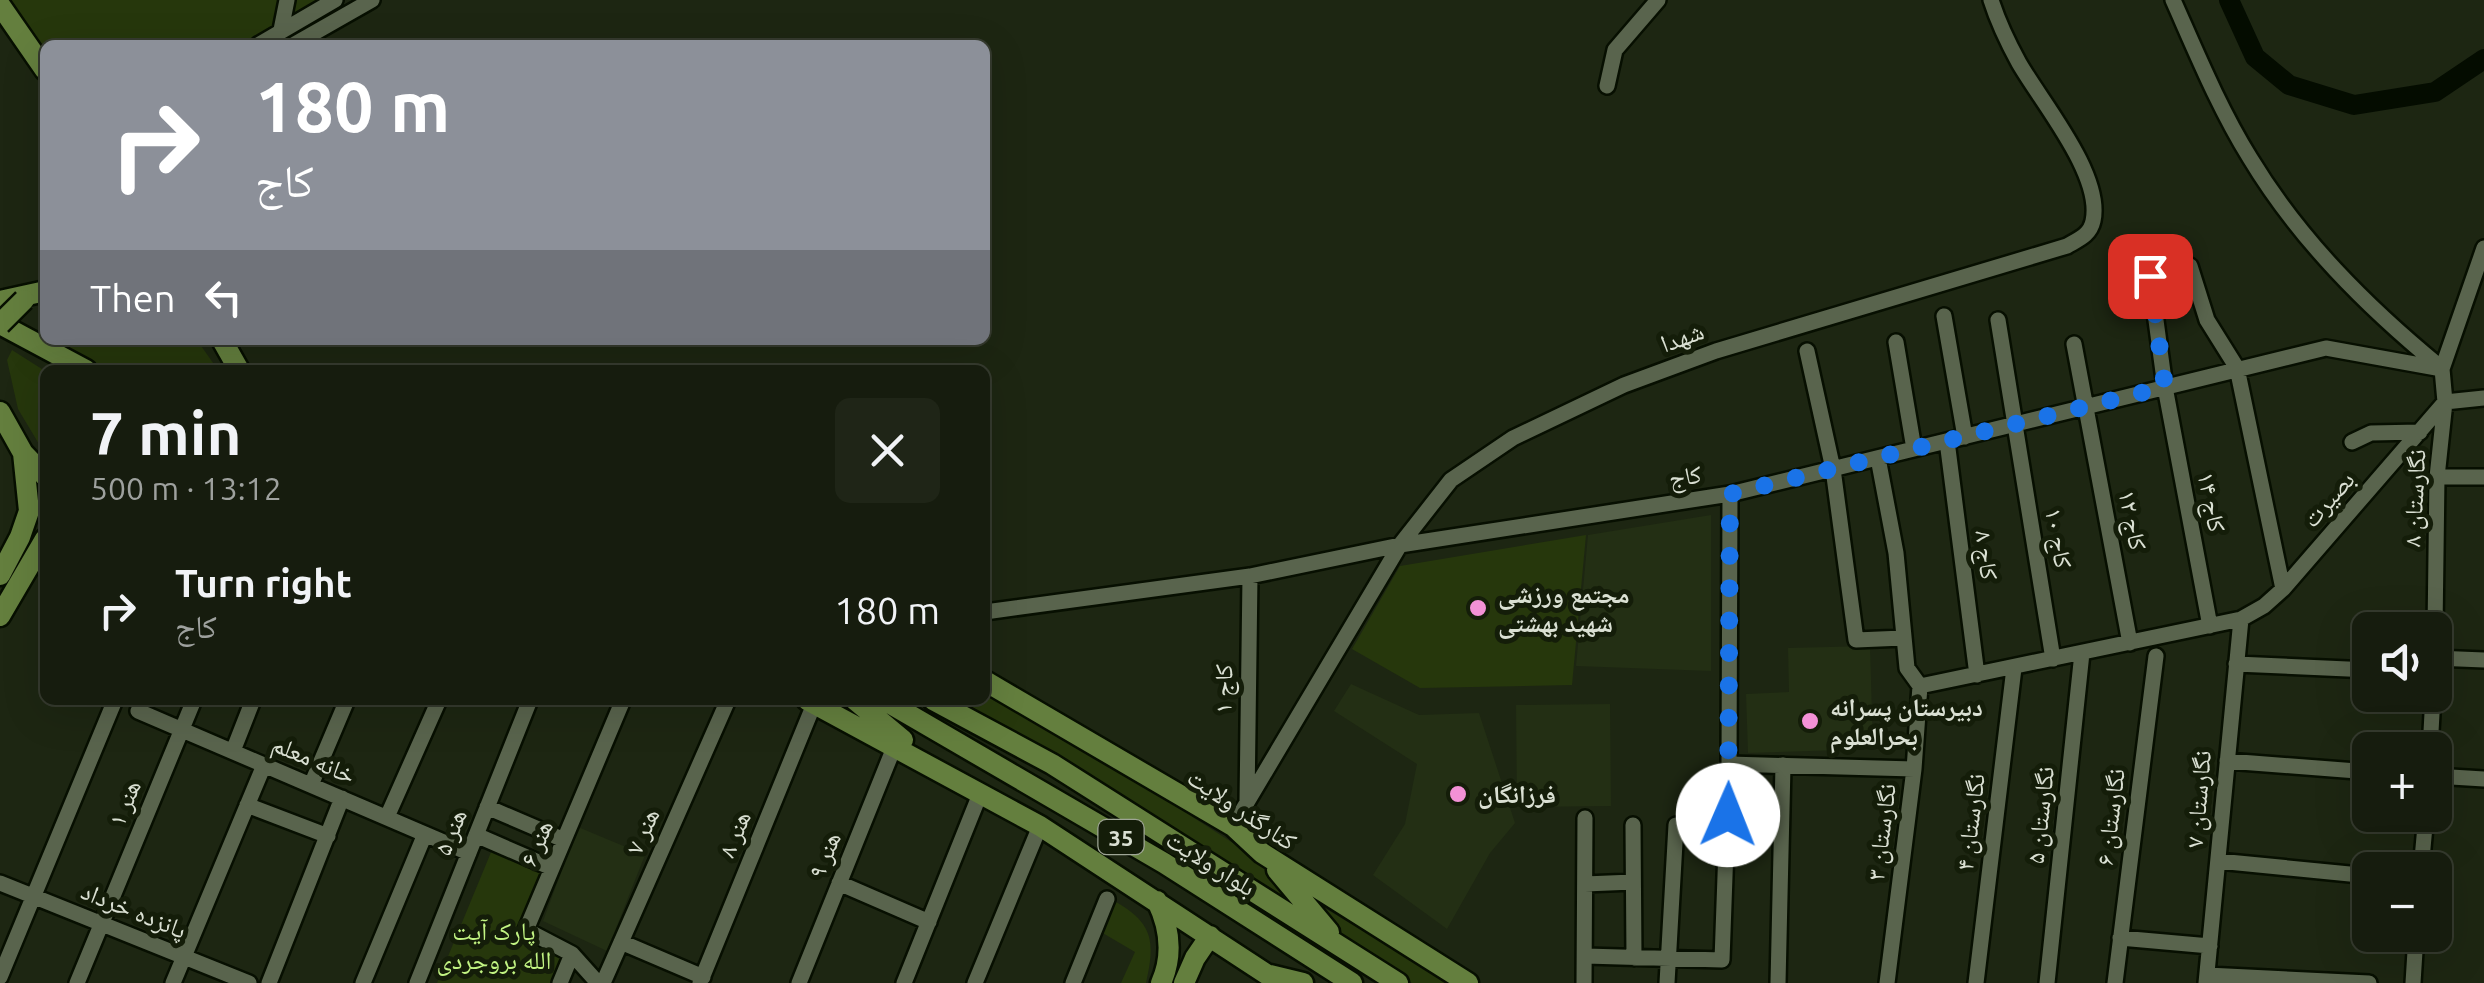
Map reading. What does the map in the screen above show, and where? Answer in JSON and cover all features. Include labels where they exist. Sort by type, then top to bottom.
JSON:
[{"type":"main road","points":[[0,5],[40,63]]},
{"type":"main road","points":[[0,302],[37,294]]},
{"type":"main road","points":[[37,294],[0,324],[77,365]]},
{"type":"main road","points":[[0,335],[54,365]]},
{"type":"main road","points":[[0,412],[23,453],[40,471]]},
{"type":"main road","points":[[0,575],[37,513],[23,453]]},
{"type":"main road","points":[[0,616],[40,548]]},
{"type":"main road","name":"کنارگذر ولایت","points":[[990,684],[1232,826],[1262,853],[1468,983]]},
{"type":"main road","points":[[817,705],[1040,826],[1274,979],[1303,983]]},
{"type":"main road","points":[[861,705],[918,758]]},
{"type":"main road","name":"بلوار ولایت","points":[[893,705],[1164,863],[1352,983]]},
{"type":"main road","name":"بلوار ولایت","points":[[942,705],[1052,764],[1398,983]]},
{"type":"main road","points":[[1262,853],[1342,948]]},
{"type":"main road","points":[[1156,900],[1168,935],[1173,981]]},
{"type":"main road","points":[[1173,981],[1210,936]]},
{"type":"street","points":[[281,30],[287,0]]},
{"type":"street","points":[[266,40],[334,0]]},
{"type":"street","points":[[303,40],[372,0]]},
{"type":"street","points":[[1607,86],[1616,50],[1658,0]]},
{"type":"street","name":"شهدا","points":[[1232,826],[1400,545],[1451,480],[1513,438],[1624,385],[1716,351],[2067,246],[2089,233],[2094,219],[2094,192],[2020,64],[1991,0]]},
{"type":"street","points":[[2174,0],[2210,84],[2250,159],[2292,218],[2346,284],[2442,369],[2484,248]]},
{"type":"street","points":[[2190,266],[2207,320],[2237,368],[2283,588]]},
{"type":"street","name":"کاج ۱۴","points":[[2150,276],[2165,387],[2210,626]]},
{"type":"street","points":[[1944,316],[1965,437]]},
{"type":"street","name":"کاج ۱۰","points":[[1998,320],[2053,659]]},
{"type":"street","points":[[1896,342],[1914,449]]},
{"type":"street","name":"کاج ۱۲","points":[[2074,344],[2130,643]]},
{"type":"street","name":"کاج","points":[[990,611],[1250,576],[1400,545],[1730,494],[2326,348],[2442,369]]},
{"type":"street","points":[[1808,351],[1833,469],[1856,640],[1903,638]]},
{"type":"street","name":"نگارستان ۸","points":[[2435,612],[2437,477],[2445,402],[2442,369]]},
{"type":"street","points":[[2445,402],[2484,398]]},
{"type":"street","name":"بصیرت","points":[[2241,619],[2264,606],[2283,588],[2445,402]]},
{"type":"street","points":[[2352,442],[2372,432],[2420,432]]},
{"type":"street","name":"کاج ۸","points":[[1947,441],[1977,675]]},
{"type":"street","points":[[1878,458],[1896,553],[1907,668],[1920,686],[2241,619]]},
{"type":"street","points":[[2437,477],[2484,478]]},
{"type":"street","points":[[1586,956],[1722,960],[1730,764],[1730,494]]},
{"type":"street","name":"کاج ۱","points":[[1246,803],[1250,576]]},
{"type":"street","name":"نگارستان ۷","points":[[2206,979],[2241,619]]},
{"type":"street","name":"نگارستان ۵","points":[[2047,983],[2082,653]]},
{"type":"street","name":"نگارستان ۶","points":[[2114,983],[2156,656]]},
{"type":"street","points":[[2452,659],[2484,660]]},
{"type":"street","points":[[2236,664],[2352,669]]},
{"type":"street","name":"نگارستان ۴","points":[[1976,983],[2014,668]]},
{"type":"street","name":"نگارستان ۳","points":[[1887,983],[1914,769],[1920,686]]},
{"type":"street","points":[[0,977],[113,705]]},
{"type":"street","name":"هنر ۱","points":[[77,983],[192,705]]},
{"type":"street","points":[[233,752],[251,705]]},
{"type":"street","points":[[310,785],[345,705]]},
{"type":"street","points":[[387,818],[438,705]]},
{"type":"street","name":"هنر ۵","points":[[417,983],[528,705]]},
{"type":"street","name":"هنر ۶","points":[[572,954],[526,930],[621,705]]},
{"type":"street","name":"هنر ۷","points":[[600,983],[726,705]]},
{"type":"street","name":"هنر ۸","points":[[702,980],[810,705]]},
{"type":"street","name":"خانه معلم","points":[[138,711],[469,853]]},
{"type":"street","name":"هنر ۹","points":[[800,983],[895,745]]},
{"type":"street","points":[[2226,761],[2352,771]]},
{"type":"street","points":[[1730,764],[1914,769]]},
{"type":"street","points":[[173,983],[264,765]]},
{"type":"street","points":[[1778,983],[1783,765]]},
{"type":"street","points":[[2452,777],[2484,779]]},
{"type":"street","points":[[904,983],[980,794]]},
{"type":"street","points":[[268,983],[342,798]]},
{"type":"street","points":[[247,805],[328,836]]},
{"type":"street","points":[[487,807],[564,840]]},
{"type":"street","points":[[1667,983],[1676,825],[1728,815]]},
{"type":"street","points":[[1584,983],[1585,818]]},
{"type":"street","points":[[1633,825],[1634,958]]},
{"type":"street","points":[[975,983],[1040,826]]},
{"type":"street","points":[[363,983],[425,834]]},
{"type":"street","points":[[476,834],[552,868]]},
{"type":"street","points":[[2218,861],[2352,874]]},
{"type":"street","points":[[1586,884],[1634,882]]},
{"type":"street","points":[[839,883],[929,922]]},
{"type":"street","name":"پانزده خرداد","points":[[0,884],[250,983]]},
{"type":"street","points":[[1073,983],[1107,899]]},
{"type":"street","points":[[2120,938],[2210,946]]},
{"type":"street","points":[[621,942],[702,980]]},
{"type":"street","points":[[2413,983],[2415,952]]},
{"type":"street","points":[[560,983],[572,954],[600,983]]},
{"type":"street","points":[[2206,979],[2369,983]]},
{"type":"shaded area","points":[[1711,515],[1711,671],[1576,666],[1588,535]]},
{"type":"shaded area","name":"دبیرستان پسرانه بحرالعلوم","points":[[1870,646],[1873,749],[1748,753],[1746,694],[1789,692],[1788,648]]},
{"type":"shaded area","name":"فرزانگان","points":[[1351,684],[1419,715],[1479,713],[1515,823],[1490,853],[1447,929],[1373,875],[1405,824],[1417,764],[1334,711]]},
{"type":"shaded area","points":[[1610,704],[1611,806],[1517,807],[1516,705]]},
{"type":"shaded area","points":[[578,827],[645,855],[607,951],[543,921]]},
{"type":"green space","points":[[6,0],[321,0],[256,40],[40,40],[40,51]]},
{"type":"green space","points":[[54,345],[200,345],[214,365],[92,365]]},
{"type":"green space","points":[[12,350],[40,368],[40,446],[18,409],[7,360]]},
{"type":"green space","name":"مجتمع ورزشی شهید بهشتی","points":[[1586,535],[1572,685],[1420,688],[1352,649],[1400,566]]},
{"type":"green space","points":[[990,694],[1101,758],[1264,863],[1287,904],[1086,771],[965,705],[990,705]]},
{"type":"green space","name":"پارک آیت الله بروجردی","points":[[494,845],[550,868],[526,925],[571,943],[554,983],[437,983]]},
{"type":"green space","points":[[1292,889],[1452,983],[1412,983],[1350,946]]},
{"type":"green space","points":[[1116,902],[1138,918],[1149,935],[1146,983],[1121,983],[1135,952],[1101,932]]},
{"type":"waterway","points":[[2229,0],[2255,57],[2289,85],[2354,105],[2435,92],[2484,59]]},
{"type":"place","name":"مجتمع ورزشی شهید بهشتی","points":[[1478,608]]},
{"type":"place","name":"دبیرستان پسرانه بحرالعلوم","points":[[1810,721]]},
{"type":"place","name":"فرزانگان","points":[[1458,794]]},
{"type":"route","points":[[1728,815],[1730,494],[2165,387],[2150,276]]}]
